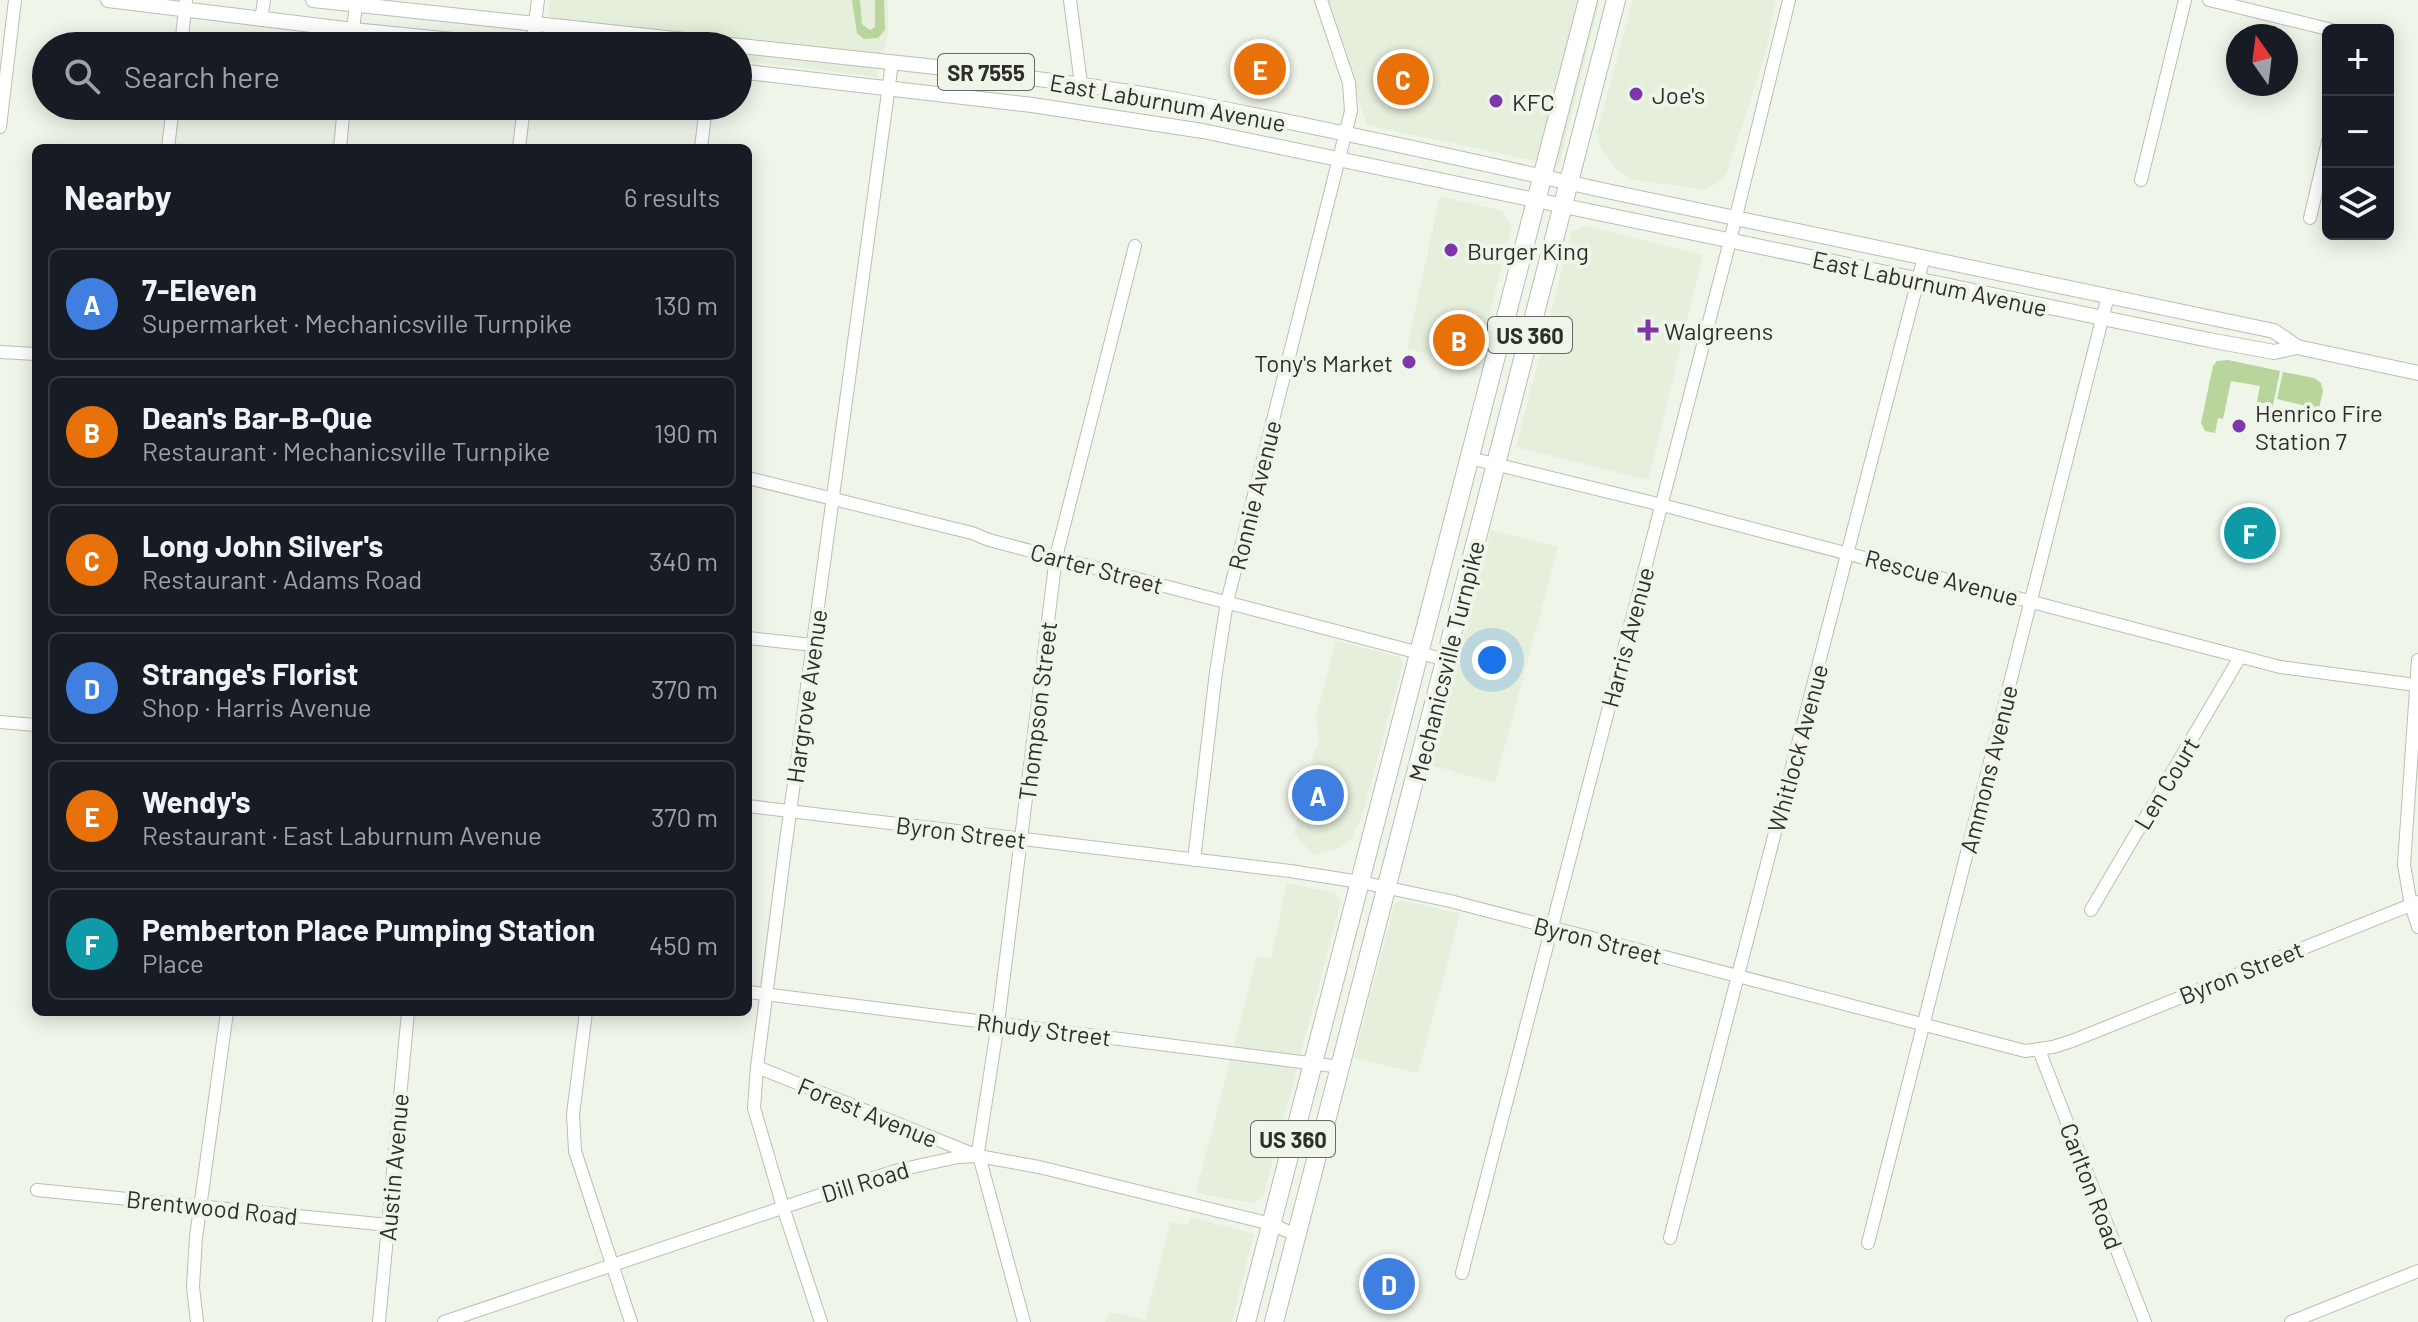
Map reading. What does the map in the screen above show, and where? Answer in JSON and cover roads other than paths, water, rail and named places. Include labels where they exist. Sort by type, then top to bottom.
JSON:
[{"type":"highway","name":"Mechanicsville Turnpike","points":[[1246,1322],[1588,0]]},
{"type":"highway","name":"Mechanicsville Turnpike","points":[[1274,1322],[1616,0]]},
{"type":"main road","points":[[108,0],[185,5],[261,20],[373,32]]},
{"type":"main road","name":"East Laburnum Avenue","points":[[313,0],[607,32]]},
{"type":"main road","name":"East Laburnum Avenue","points":[[752,48],[1081,84],[1171,99],[2274,331],[2297,347],[2418,373]]},
{"type":"main road","name":"East Laburnum Avenue","points":[[752,72],[1032,105],[1167,125],[2274,352],[2297,347]]},
{"type":"street","points":[[0,127],[15,0]]},
{"type":"street","points":[[261,20],[264,0]]},
{"type":"street","points":[[534,32],[538,0]]},
{"type":"street","points":[[1070,0],[1081,84]]},
{"type":"street","name":"Ronnie Avenue","points":[[1194,860],[1227,602],[1351,111],[1349,83],[1321,0]]},
{"type":"street","name":"Harris Avenue","points":[[1462,1273],[1730,241],[1789,0]]},
{"type":"street","points":[[2141,180],[2185,0]]},
{"type":"street","points":[[2209,0],[2322,28]]},
{"type":"street","points":[[182,32],[185,5]]},
{"type":"street","points":[[353,30],[356,5]]},
{"type":"street","name":"Hargrove Avenue","points":[[821,1322],[754,1108],[892,63]]},
{"type":"street","points":[[168,144],[171,120]]},
{"type":"street","points":[[340,144],[343,120]]},
{"type":"street","points":[[519,144],[522,120]]},
{"type":"street","points":[[701,144],[704,120]]},
{"type":"street","points":[[2310,218],[2322,167]]},
{"type":"street","name":"Thompson Street","points":[[1024,1322],[978,1156],[1022,840],[1056,557],[1135,246]]},
{"type":"street","name":"Whitlock Avenue","points":[[1670,1238],[1924,257]]},
{"type":"street","name":"Ammons Avenue","points":[[1868,1243],[2108,296]]},
{"type":"street","points":[[0,352],[32,354]]},
{"type":"street","name":"Rescue Avenue","points":[[1470,458],[1662,505],[2280,667],[2416,685]]},
{"type":"street","name":"Carter Street","points":[[752,479],[957,529],[1446,660]]},
{"type":"street","points":[[752,638],[813,645]]},
{"type":"street","name":"Len Court","points":[[2091,910],[2240,657]]},
{"type":"street","points":[[2418,660],[2404,865],[2418,927]]},
{"type":"street","points":[[0,722],[32,725]]},
{"type":"street","name":"Byron Street","points":[[752,806],[1297,872],[1387,887],[2025,1051],[2072,1041],[2414,903]]},
{"type":"street","name":"Rhudy Street","points":[[752,992],[1341,1067]]},
{"type":"street","points":[[197,1322],[193,1274],[226,1016]]},
{"type":"street","name":"Austin Avenue","points":[[379,1322],[408,1016]]},
{"type":"street","points":[[585,1016],[573,1114],[575,1151],[631,1322]]},
{"type":"street","name":"Carlton Road","points":[[2039,1050],[2145,1322]]},
{"type":"street","name":"Forest Avenue","points":[[757,1067],[978,1156]]},
{"type":"street","name":"Dill Road","points":[[444,1322],[783,1207],[899,1170],[958,1157],[978,1156],[1039,1167],[1271,1224],[1296,1235]]},
{"type":"street","name":"Brentwood Road","points":[[37,1190],[388,1225]]},
{"type":"street","points":[[2291,1322],[2418,1271]]},
{"type":"place","name":"Wendy's","points":[[1260,69]]},
{"type":"place","name":"Long John Silver's","points":[[1403,79]]},
{"type":"place","name":"Joe's","points":[[1636,94]]},
{"type":"place","name":"KFC","points":[[1496,101]]},
{"type":"place","name":"Burger King","points":[[1451,250]]},
{"type":"place","name":"Walgreens","points":[[1648,330]]},
{"type":"place","name":"Dean's Bar-B-Que","points":[[1459,340]]},
{"type":"place","name":"Tony's Market","points":[[1409,362]]},
{"type":"place","name":"Henrico Fire Station 7","points":[[2239,426]]},
{"type":"place","name":"Pemberton Place Pumping Station","points":[[2250,533]]},
{"type":"place","name":"7-Eleven","points":[[1318,795]]},
{"type":"place","name":"Strange's Florist","points":[[1389,1284]]}]
